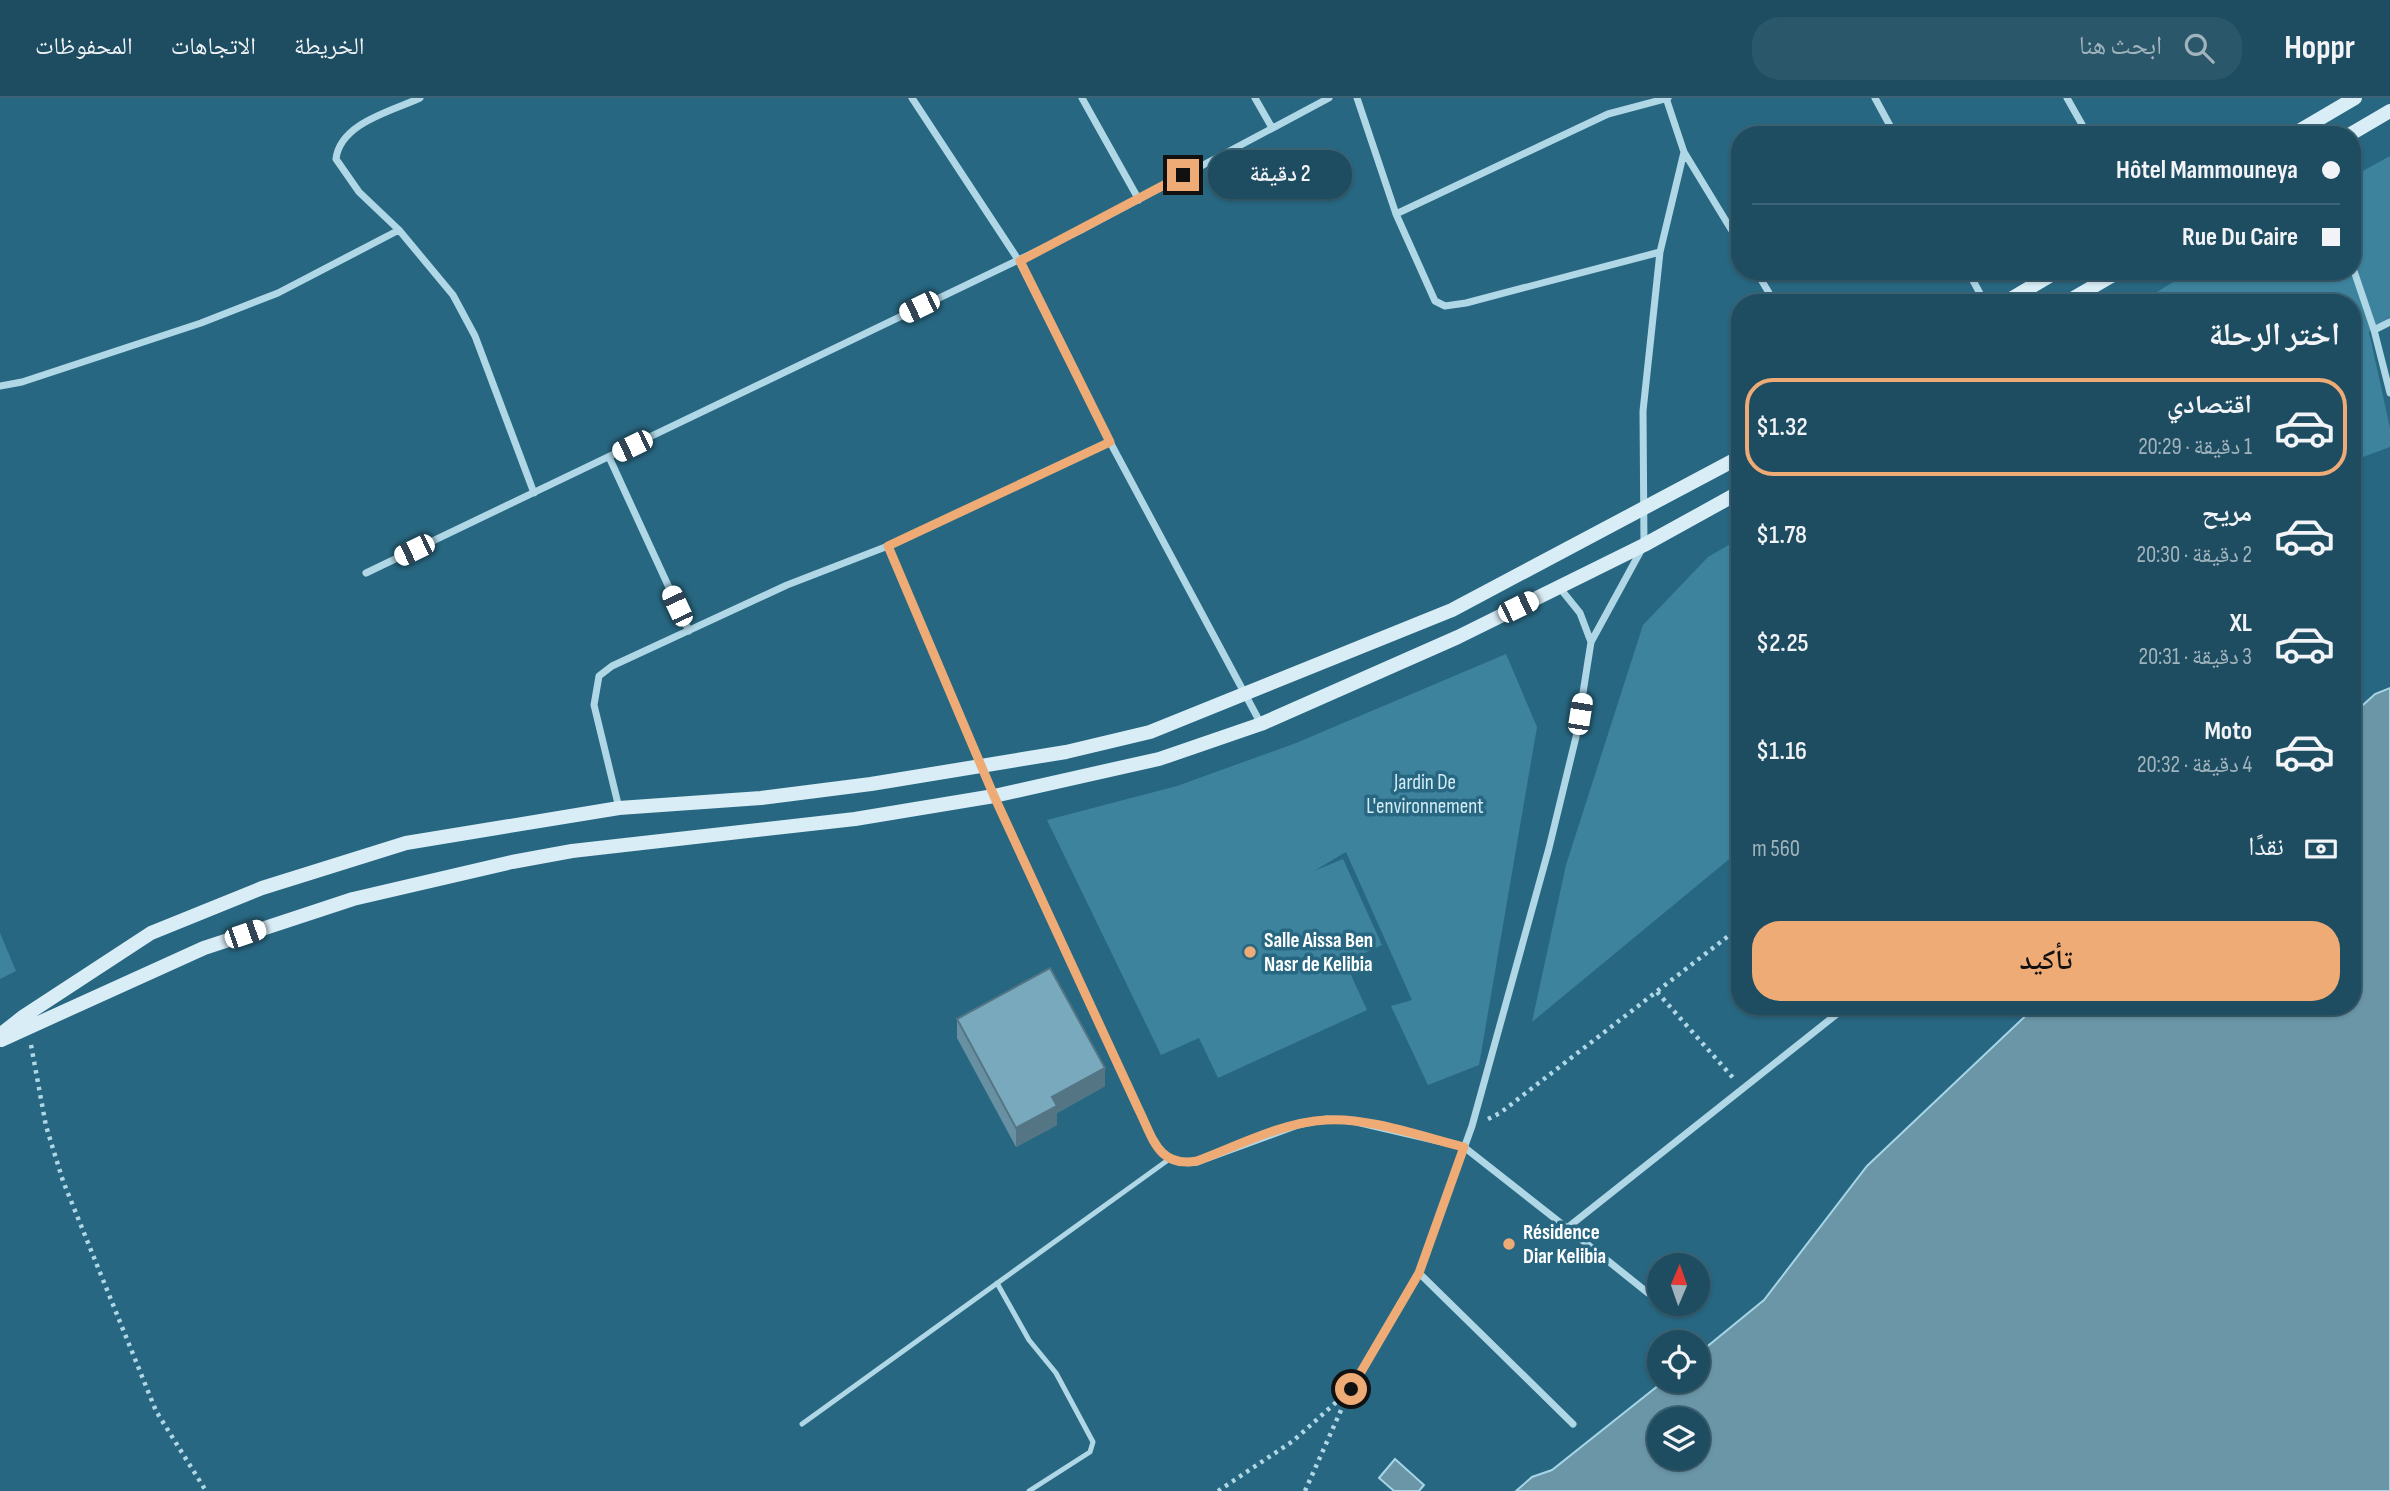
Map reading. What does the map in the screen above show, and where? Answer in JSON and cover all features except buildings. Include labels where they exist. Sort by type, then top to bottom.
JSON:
[{"type":"main road","points":[[2307,126],[2355,98]]},
{"type":"main road","points":[[2361,128],[2390,111]]},
{"type":"main road","points":[[2019,294],[2043,280]]},
{"type":"main road","points":[[2080,294],[2105,280]]},
{"type":"main road","points":[[0,1035],[24,1016],[151,933],[262,888],[406,843],[619,808],[761,798],[981,766],[1066,752],[1150,732],[1452,610],[1731,462]]},
{"type":"main road","points":[[0,1041],[96,994],[204,948],[353,899],[572,851],[855,819],[994,796],[1158,759],[1261,723],[1458,637],[1644,545],[1731,497]]},
{"type":"street","points":[[420,98],[350,132],[338,147],[336,159],[359,192],[398,230],[453,295],[475,336],[534,493]]},
{"type":"street","points":[[912,98],[1020,261],[1110,442],[1261,723]]},
{"type":"street","points":[[1082,98],[1139,200]]},
{"type":"street","points":[[1255,98],[1271,126]]},
{"type":"street","points":[[366,573],[1020,261],[1139,200],[1271,126],[1329,98]]},
{"type":"street","points":[[1357,98],[1396,214],[1435,302],[1446,306],[1660,252]]},
{"type":"street","points":[[1396,214],[1608,114],[1667,98],[1684,152],[1731,229]]},
{"type":"street","points":[[1875,98],[1890,126]]},
{"type":"street","points":[[2067,98],[2083,126]]},
{"type":"street","points":[[1351,1389],[1419,1273],[1472,1126],[1549,848],[1576,737],[1591,642],[1644,545],[1643,411],[1660,252],[1684,152]]},
{"type":"street","points":[[0,386],[22,382],[252,303],[398,230]]},
{"type":"street","points":[[2357,280],[2374,330],[2390,393]]},
{"type":"street","points":[[2374,330],[2390,322]]},
{"type":"street","points":[[619,808],[594,705],[599,676],[612,666],[787,585],[888,546],[1110,442]]},
{"type":"street","points":[[609,457],[689,631]]},
{"type":"street","points":[[888,546],[994,796],[1138,1108],[1167,1160],[1181,1164],[1197,1161],[1298,1125],[1326,1119],[1352,1121],[1464,1147],[1647,1292]]},
{"type":"street","points":[[1559,587],[1580,613],[1591,642]]},
{"type":"street","points":[[1567,1228],[1834,1015]]},
{"type":"street","points":[[1419,1273],[1573,1423]]},
{"type":"lane","points":[[802,1424],[1167,1160]]},
{"type":"lane","points":[[997,1283],[1029,1340],[1056,1373],[1093,1442],[1090,1452],[1029,1491]]},
{"type":"path","points":[[1472,1126],[1500,1113],[1731,934]]},
{"type":"path","points":[[1657,992],[1742,1088]]},
{"type":"path","points":[[29,1029],[46,1126],[63,1181],[156,1411],[206,1491]]},
{"type":"path","points":[[1218,1491],[1293,1441],[1351,1389]]},
{"type":"path","points":[[1305,1491],[1351,1389]]},
{"type":"green space","points":[[2390,156],[2390,317],[2369,332],[2390,428],[2390,447],[2361,458],[2361,294],[2154,294],[2176,280],[2361,280],[2361,172]]},
{"type":"green space","points":[[1731,544],[1731,858],[1532,1022],[1566,865],[1643,625],[1708,557]]},
{"type":"green space","name":"Jardin De L'environnement","points":[[1506,654],[1537,727],[1479,1065],[1428,1085],[1391,1006],[1412,1000],[1346,852],[1314,871],[1343,859],[1382,945],[1345,962],[1367,1010],[1218,1078],[1199,1038],[1161,1055],[1047,820],[1177,786],[1296,743]]},
{"type":"green space","points":[[0,933],[16,971],[0,979]]},
{"type":"shaded area","points":[[2390,688],[2390,1491],[1516,1491],[1532,1477],[1552,1470],[1649,1393],[1710,1393],[1710,1344],[1764,1300],[1867,1166],[2026,1015],[2361,1015],[2361,707],[2375,694]]},
{"type":"shaded area","points":[[1395,1459],[1424,1485],[1419,1491],[1394,1491],[1379,1478]]},
{"type":"place","name":"Salle Aissa Ben Nasr de Kelibia","points":[[1250,952]]},
{"type":"place","name":"Résidence Diar Kelibia","points":[[1509,1244]]},
{"type":"route","points":[[1183,175],[1020,261],[1110,442],[888,546],[994,796],[1138,1108],[1167,1160],[1181,1164],[1197,1161],[1298,1125],[1326,1119],[1352,1121],[1464,1147],[1419,1273],[1351,1389]]}]
